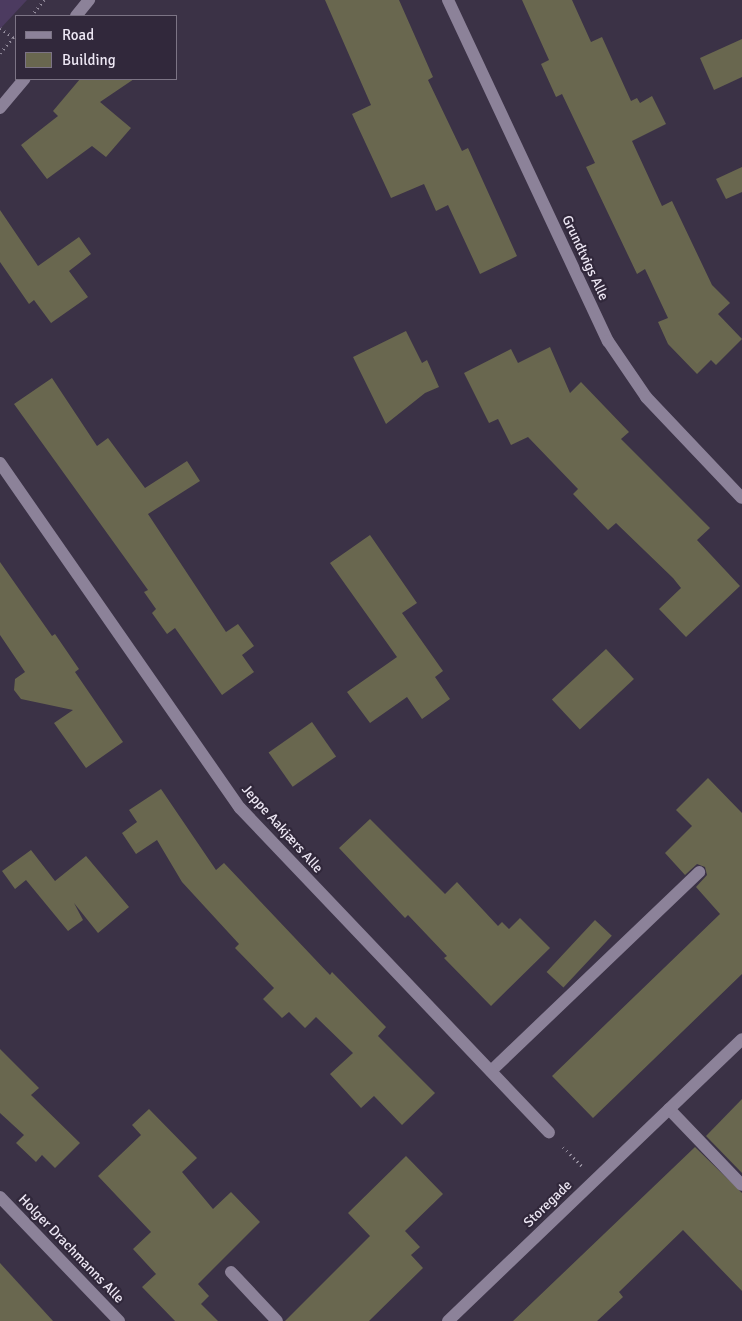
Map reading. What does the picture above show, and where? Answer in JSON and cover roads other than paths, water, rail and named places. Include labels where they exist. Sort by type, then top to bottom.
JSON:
[{"type":"street","points":[[77,15],[89,0]]},
{"type":"street","name":"Grundtvigs Alle","points":[[448,0],[608,342],[646,397],[742,498]]},
{"type":"street","points":[[0,108],[23,80]]},
{"type":"street","name":"Jeppe Aakjærs Alle","points":[[0,463],[240,808],[549,1132]]},
{"type":"street","points":[[491,1071],[699,872]]},
{"type":"street","name":"Storegade","points":[[448,1321],[742,1039]]},
{"type":"street","points":[[669,1109],[742,1185]]},
{"type":"street","name":"Holger Drachmanns Alle","points":[[0,1197],[119,1321]]},
{"type":"street","points":[[231,1272],[277,1321]]}]
